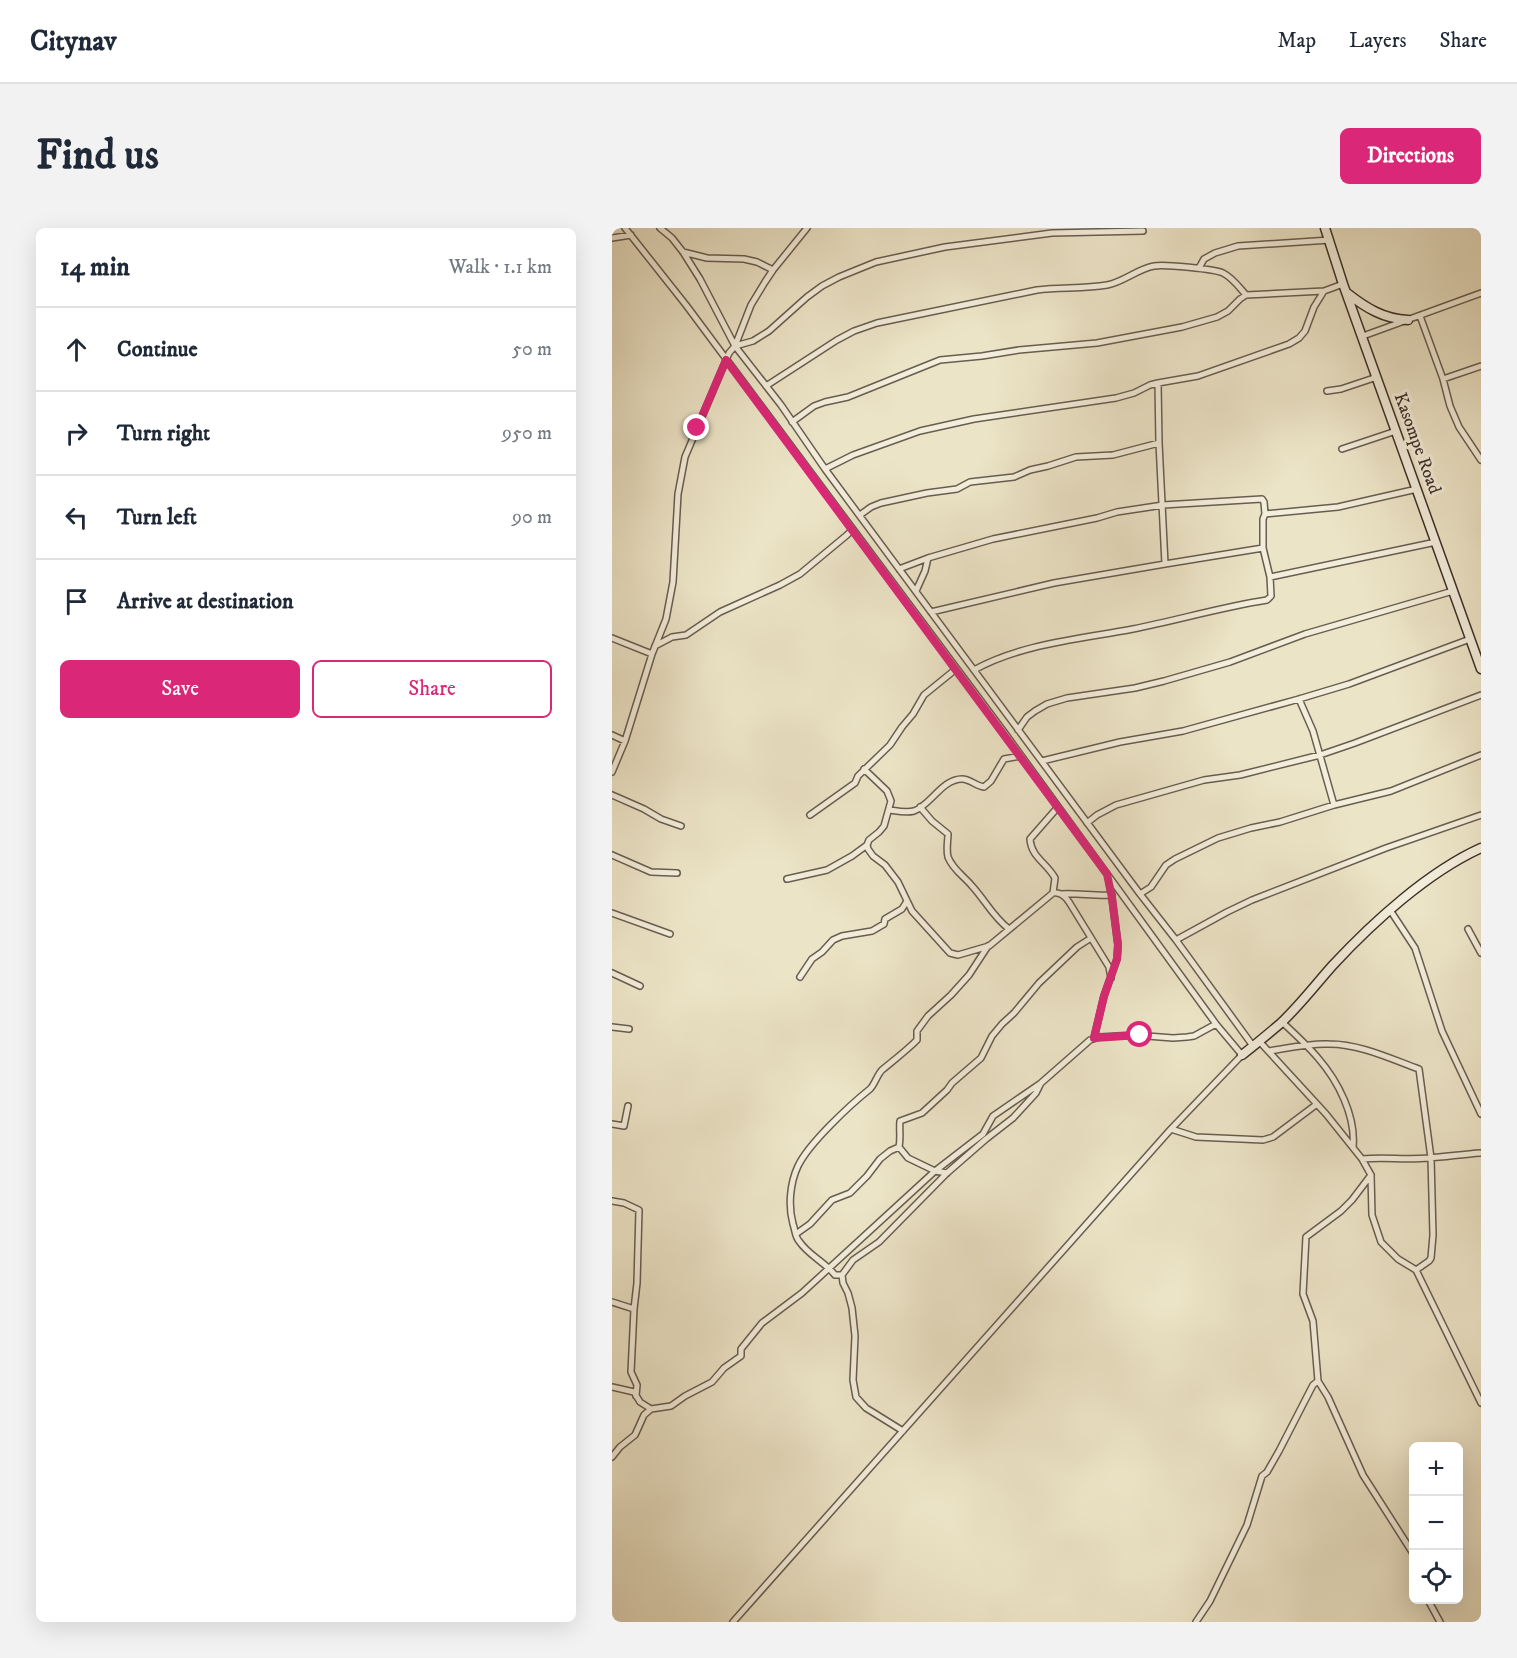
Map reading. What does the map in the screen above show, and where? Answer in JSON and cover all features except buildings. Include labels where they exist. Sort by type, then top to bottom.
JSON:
[{"type":"street","points":[[626,228],[1021,756],[1216,1024],[1242,1055]]},
{"type":"street","points":[[660,228],[683,252],[700,279],[735,346],[781,405],[825,469],[1140,894],[1256,1044],[1269,1051],[1353,1147],[1371,1175],[1372,1215],[1381,1242],[1398,1260],[1416,1270],[1481,1403]]},
{"type":"street","points":[[612,772],[626,741],[652,654],[666,619],[673,582],[678,494],[685,457],[751,305],[773,270],[807,228]]},
{"type":"street","name":"Kasompe Road","points":[[1325,228],[1481,669]]},
{"type":"street","points":[[735,346],[753,341],[769,331],[822,286],[876,262],[945,248],[1052,232],[1143,231]]},
{"type":"street","points":[[612,238],[631,236]]},
{"type":"street","points":[[1199,268],[1204,259],[1238,246],[1330,240]]},
{"type":"street","points":[[683,252],[706,258],[744,259],[757,262],[773,270]]},
{"type":"street","points":[[766,387],[837,340],[877,323],[1037,290],[1106,285],[1119,282],[1155,265],[1222,272],[1232,279],[1246,295]]},
{"type":"street","points":[[792,422],[814,406],[848,397],[940,360],[1097,343],[1182,327],[1218,317],[1246,295],[1324,291],[1343,284]]},
{"type":"street","points":[[825,469],[853,455],[920,431],[974,418],[1116,398],[1158,382],[1198,376],[1268,352],[1299,338],[1305,331],[1324,291]]},
{"type":"street","points":[[1347,293],[1379,314],[1389,318],[1408,320]]},
{"type":"street","points":[[1362,336],[1481,294]]},
{"type":"street","points":[[1420,316],[1443,379],[1450,406],[1459,427],[1481,460]]},
{"type":"street","points":[[1443,379],[1481,366]]},
{"type":"street","points":[[1327,391],[1341,389],[1377,377]]},
{"type":"street","points":[[1158,382],[1165,564]]},
{"type":"street","points":[[1342,449],[1396,431]]},
{"type":"street","points":[[860,515],[881,503],[957,489],[970,482],[1014,477],[1076,457],[1113,455],[1159,443]]},
{"type":"street","points":[[1265,514],[1338,507],[1417,489]]},
{"type":"street","points":[[899,569],[993,539],[1117,512],[1163,505],[1262,499],[1264,502],[1263,548],[1270,577],[1271,596],[1267,600],[1028,650],[997,659],[974,670]]},
{"type":"street","points":[[656,645],[672,637],[686,635],[720,612],[800,574],[852,530]]},
{"type":"street","points":[[1270,577],[1436,542]]},
{"type":"street","points":[[931,612],[1064,581],[1263,548]]},
{"type":"street","points":[[916,591],[928,558]]},
{"type":"street","points":[[1018,730],[1027,717],[1047,704],[1087,694],[1135,688],[1164,681],[1249,656],[1305,634],[1453,591]]},
{"type":"street","points":[[612,638],[652,654]]},
{"type":"street","points":[[1042,761],[1120,742],[1183,731],[1299,699],[1349,684],[1470,639]]},
{"type":"street","points":[[810,814],[855,783],[864,769],[890,746],[924,695],[956,669]]},
{"type":"street","points":[[1087,823],[1116,805],[1204,780],[1240,775],[1320,755],[1481,695]]},
{"type":"street","points":[[1299,699],[1313,731],[1334,805]]},
{"type":"street","points":[[612,735],[626,741]]},
{"type":"street","points":[[1140,894],[1151,887],[1166,865],[1218,838],[1399,788],[1481,755]]},
{"type":"street","points":[[890,810],[910,812],[920,807],[954,780],[968,780],[977,786],[984,787],[991,781],[1004,759],[1021,756]]},
{"type":"street","points":[[787,879],[827,870],[867,845],[868,840],[884,826],[891,801],[887,790],[864,769]]},
{"type":"street","points":[[612,795],[644,808],[661,819],[681,826]]},
{"type":"street","points":[[920,807],[948,834],[947,852],[955,869],[974,887],[994,915],[1009,929]]},
{"type":"street","points":[[842,1275],[835,1275],[829,1267],[815,1258],[797,1240],[790,1211],[793,1182],[798,1165],[832,1124],[864,1092],[871,1088],[880,1072],[917,1040],[917,1031],[928,1016],[969,975],[988,946],[1053,893],[1055,878],[1048,867],[1034,854],[1030,839],[1058,807]]},
{"type":"street","points":[[1176,940],[1252,900],[1386,848],[1481,815]]},
{"type":"street","points":[[867,845],[873,856],[885,865],[898,882],[912,911],[950,954],[958,955],[988,946]]},
{"type":"street","points":[[733,1622],[1171,1129],[1242,1055],[1282,1022],[1336,962],[1390,910],[1425,881],[1481,848]]},
{"type":"street","points":[[612,855],[651,872],[677,873]]},
{"type":"street","points":[[612,1457],[635,1435],[644,1415],[651,1409],[671,1406],[712,1382],[724,1368],[741,1356],[741,1349],[762,1323],[802,1293],[935,1171],[983,1134],[993,1116],[1041,1083],[1094,1038],[1104,996],[1117,959],[1118,945],[1107,874]]},
{"type":"street","points":[[1053,893],[1112,895]]},
{"type":"street","points":[[1061,894],[1069,902],[1109,967],[1110,978]]},
{"type":"street","points":[[800,977],[812,959],[833,940],[842,936],[872,931],[902,909],[907,901]]},
{"type":"street","points":[[1390,910],[1415,948],[1442,1032],[1481,1114]]},
{"type":"street","points":[[612,913],[670,934]]},
{"type":"street","points":[[1468,929],[1481,953]]},
{"type":"street","points":[[947,1173],[935,1171],[908,1158],[899,1147],[900,1121],[922,1113],[981,1058],[992,1036],[1039,983],[1077,947],[1091,938]]},
{"type":"street","points":[[612,973],[640,986]]},
{"type":"street","points":[[1282,1022],[1319,1058],[1330,1074],[1343,1097],[1351,1120],[1354,1135],[1353,1147]]},
{"type":"street","points":[[1094,1038],[1140,1035],[1187,1037],[1194,1036],[1216,1024]]},
{"type":"street","points":[[612,1027],[629,1029]]},
{"type":"street","points":[[1269,1051],[1306,1045],[1343,1045],[1386,1057],[1419,1070],[1431,1158],[1432,1254],[1429,1262],[1416,1270]]},
{"type":"street","points":[[903,1431],[866,1408],[856,1396],[853,1380],[855,1336],[852,1308],[842,1275],[853,1260],[879,1242],[947,1173],[1013,1118],[1036,1093],[1041,1083]]},
{"type":"street","points":[[1171,1129],[1196,1137],[1263,1140],[1273,1137],[1317,1104]]},
{"type":"street","points":[[612,1124],[624,1126],[627,1106]]},
{"type":"street","points":[[1362,1160],[1431,1158],[1481,1153],[1481,1146]]},
{"type":"street","points":[[796,1234],[810,1224],[832,1200],[850,1193],[880,1159],[899,1147]]},
{"type":"street","points":[[1371,1175],[1347,1206],[1306,1237],[1303,1294],[1313,1321],[1318,1381],[1328,1397],[1363,1475],[1410,1550]]},
{"type":"street","points":[[612,1201],[624,1203],[639,1210],[632,1372],[637,1385],[636,1395]]},
{"type":"street","points":[[612,1302],[634,1309]]},
{"type":"street","points":[[1197,1622],[1238,1546],[1262,1476],[1267,1472],[1279,1451],[1313,1385],[1318,1381]]},
{"type":"street","points":[[612,1387],[634,1392],[640,1402],[651,1409]]},
{"type":"street","points":[[1431,1604],[1440,1622]]},
{"type":"route","points":[[697,428],[726,360],[1107,874],[1118,945],[1117,959],[1104,996],[1094,1038],[1140,1035]]}]
